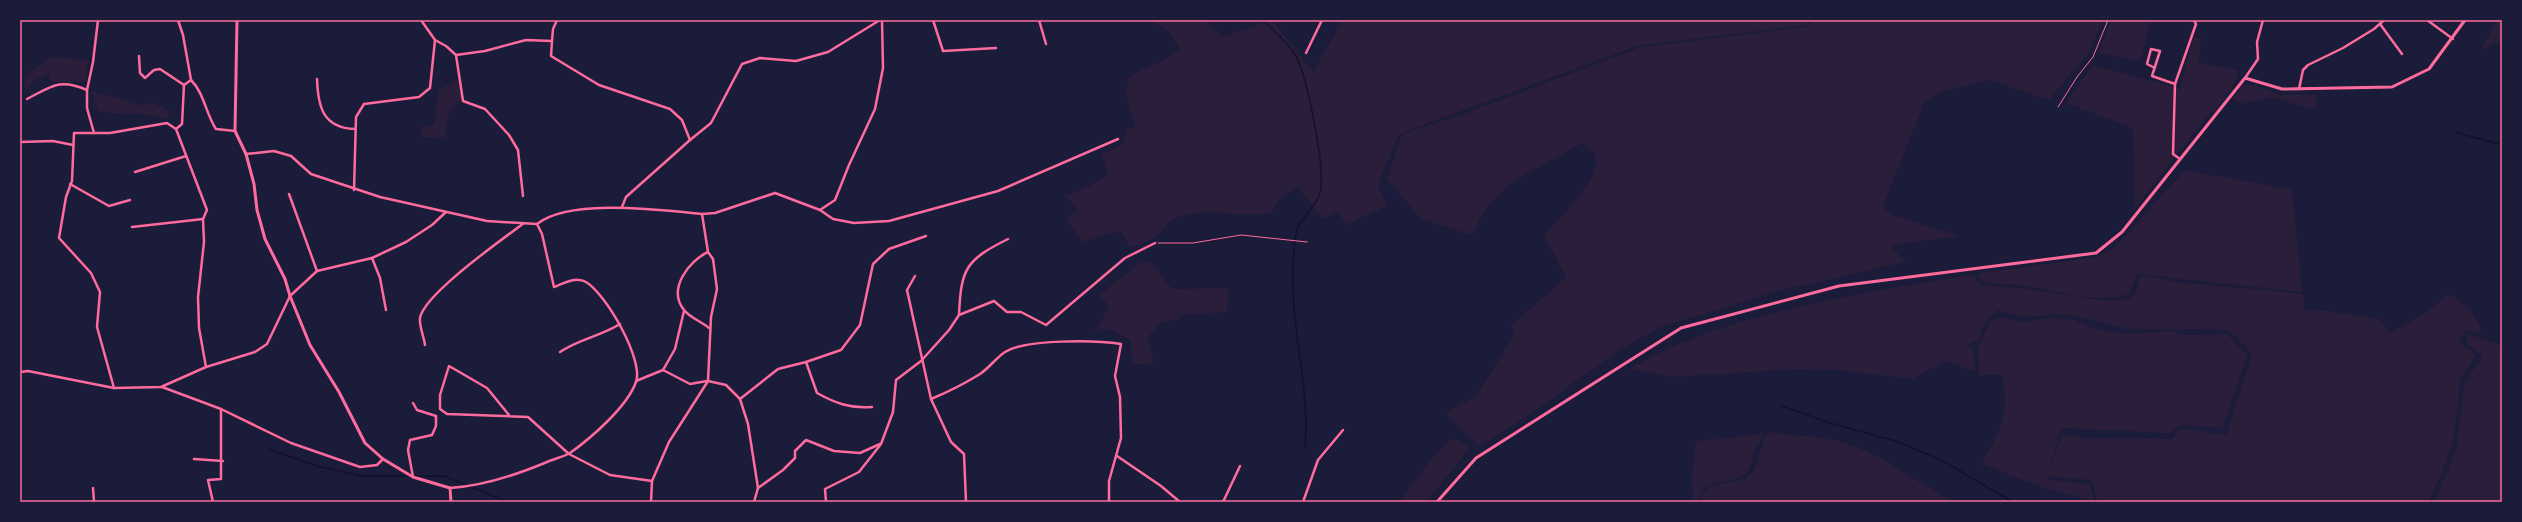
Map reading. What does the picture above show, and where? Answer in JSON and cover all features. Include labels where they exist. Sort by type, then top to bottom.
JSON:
[{"type":"main road","points":[[237,20],[235,131],[246,154],[254,184],[257,210],[265,239],[285,279],[290,296],[310,345],[339,392],[358,432],[365,443],[383,459],[413,478],[450,488],[451,502]]},
{"type":"main road","points":[[1438,502],[1476,458],[1681,328],[1839,286],[2096,253],[2122,232],[2245,78],[2282,89],[2392,87],[2429,69],[2453,39],[2465,20]]},
{"type":"street","points":[[94,133],[87,108],[86,90],[93,62],[98,20]]},
{"type":"street","points":[[178,20],[183,35],[191,80],[196,86],[209,118],[216,129],[235,131]]},
{"type":"street","points":[[421,20],[435,40],[446,46],[456,55],[463,101],[485,109],[509,135],[518,150],[523,196]]},
{"type":"street","points":[[558,20],[552,29],[551,56],[599,85],[670,109],[682,120],[690,140]]},
{"type":"street","points":[[622,207],[626,197],[711,123],[742,64],[760,58],[796,61],[828,52],[881,20],[883,68],[876,109],[849,165],[835,200],[820,210]]},
{"type":"street","points":[[933,20],[943,51],[996,48]]},
{"type":"street","points":[[1039,20],[1046,44]]},
{"type":"street","points":[[1306,53],[1322,20]]},
{"type":"street","points":[[2180,160],[2173,154],[2175,84],[2196,24],[2194,20]]},
{"type":"street","points":[[2245,78],[2258,59],[2257,42],[2263,20]]},
{"type":"street","points":[[2299,89],[2303,70],[2308,65],[2343,48],[2384,20]]},
{"type":"street","points":[[2427,20],[2453,39]]},
{"type":"street","points":[[2380,24],[2402,54]]},
{"type":"street","points":[[354,190],[356,117],[364,104],[419,97],[430,88],[435,40]]},
{"type":"street","points":[[456,55],[485,51],[526,40],[552,40]]},
{"type":"street","points":[[2155,68],[2147,64],[2151,49],[2160,51],[2155,68],[2152,76],[2175,84]]},
{"type":"street","points":[[139,56],[140,73],[145,78],[154,70],[160,69],[184,85]]},
{"type":"street","points":[[317,79],[320,108],[325,116],[340,127],[355,129]]},
{"type":"street","points":[[184,85],[191,80]]},
{"type":"street","points":[[28,99],[50,87],[69,83],[86,90]]},
{"type":"street","points":[[176,129],[182,124],[184,85]]},
{"type":"street","points":[[114,388],[108,360],[96,327],[100,292],[91,273],[59,238],[66,197],[70,184],[74,133],[110,133],[167,124],[176,129],[207,210],[203,219],[204,242],[199,305],[199,328],[206,367]]},
{"type":"street","points":[[246,154],[274,151],[291,156],[311,174],[354,190],[487,221],[537,224],[547,216],[622,207],[702,214],[715,213],[775,193],[820,210],[833,219],[854,223],[889,221],[998,191],[1118,139]]},
{"type":"street","points":[[20,142],[53,140],[73,145]]},
{"type":"street","points":[[135,172],[186,156]]},
{"type":"street","points":[[70,184],[109,206],[130,200]]},
{"type":"street","points":[[289,194],[317,271]]},
{"type":"street","points":[[161,387],[206,367],[255,352],[262,348],[267,344],[290,296],[317,271],[372,258],[406,242],[446,212]]},
{"type":"street","points":[[651,502],[652,481],[669,442],[708,381],[710,328],[716,290],[713,259],[708,252],[702,214]]},
{"type":"street","points":[[132,227],[203,219]]},
{"type":"street","points":[[425,345],[420,318],[427,305],[455,277],[524,223]]},
{"type":"street","points":[[450,488],[469,487],[520,473],[569,454],[623,403],[636,381],[634,354],[620,324],[599,294],[586,282],[573,279],[554,287],[542,234],[537,224]]},
{"type":"street","points":[[740,399],[778,369],[806,362],[841,350],[860,325],[873,264],[890,249],[926,236]]},
{"type":"street","points":[[826,502],[825,489],[859,472],[881,444],[894,412],[896,380],[921,361],[949,330],[959,315],[960,289],[964,273],[980,253],[1008,239]]},
{"type":"street","points":[[959,315],[994,301],[1007,312],[1021,312],[1046,325],[1125,258],[1155,242]]},
{"type":"street","points":[[708,252],[689,266],[681,278],[678,300],[684,311],[710,328]]},
{"type":"street","points":[[372,258],[380,278],[386,310]]},
{"type":"street","points":[[915,276],[907,290],[921,361],[931,399],[951,442],[964,454],[966,502]]},
{"type":"street","points":[[636,381],[663,370],[675,349],[684,311]]},
{"type":"street","points":[[560,352],[572,344],[609,331],[620,324]]},
{"type":"street","points":[[931,399],[960,386],[981,373],[1006,351],[1038,344],[1066,341],[1121,344],[1115,376],[1122,413],[1121,438],[1109,482],[1109,502]]},
{"type":"street","points":[[806,362],[817,393],[834,402],[857,409],[872,407]]},
{"type":"street","points":[[509,415],[487,388],[449,366],[440,395],[440,409],[447,414],[509,415],[528,417],[569,454],[610,475],[652,481]]},
{"type":"street","points":[[663,370],[690,384],[708,381],[726,385],[740,399],[748,424],[758,488],[754,502]]},
{"type":"street","points":[[20,372],[28,371],[114,388],[161,387],[221,409],[291,443],[360,467],[377,465],[383,459]]},
{"type":"street","points":[[413,403],[417,410],[436,416],[436,426],[432,435],[410,440],[408,450],[413,478]]},
{"type":"street","points":[[213,502],[208,480],[221,479],[223,461],[221,409]]},
{"type":"street","points":[[1303,502],[1318,460],[1343,430]]},
{"type":"street","points":[[758,488],[783,470],[795,458],[795,451],[806,440],[834,451],[860,453],[881,444]]},
{"type":"street","points":[[1117,456],[1161,486],[1180,502]]},
{"type":"street","points":[[194,459],[223,461]]},
{"type":"street","points":[[1186,502],[1223,502],[1240,466]]},
{"type":"street","points":[[93,488],[94,502]]},
{"type":"path","points":[[2058,107],[2077,77],[2093,57],[2108,20]]},
{"type":"path","points":[[1155,242],[1193,243],[1240,235],[1307,242]]},
{"type":"shaded area","points":[[1150,20],[1206,20],[1222,37],[1272,20],[1313,72],[1343,20],[1812,20],[1806,25],[1637,46],[1399,134],[1378,185],[1387,206],[1346,225],[1338,211],[1322,219],[1298,186],[1281,197],[1271,213],[1247,214],[1212,212],[1188,215],[1173,219],[1152,239],[1130,247],[1121,230],[1083,242],[1066,219],[1078,209],[1065,196],[1092,185],[1108,174],[1102,154],[1123,144],[1126,130],[1136,125],[1131,113],[1127,96],[1129,77],[1169,57],[1180,48],[1170,33]]},
{"type":"shaded area","points":[[1815,20],[2103,20],[2089,52],[2049,100],[1988,80],[1941,92],[1925,101],[1882,208],[1894,216],[1961,236],[1890,245],[1905,262],[1775,292],[1661,327],[1619,350],[1532,413],[1479,446],[1446,413],[1476,396],[1515,334],[1511,326],[1566,277],[1544,235],[1575,201],[1590,180],[1594,171],[1596,160],[1592,152],[1583,143],[1513,181],[1484,211],[1472,235],[1421,219],[1387,179],[1402,134],[1464,114],[1638,48],[1806,27]]},
{"type":"shaded area","points":[[2111,20],[2151,20],[2140,61],[2098,53]]},
{"type":"shaded area","points":[[2497,20],[2502,20],[2502,41],[2481,50]]},
{"type":"shaded area","points":[[2193,37],[2201,39],[2199,63],[2238,70],[2237,79],[2214,112],[2211,111],[2135,208],[2133,128],[2066,103],[2093,65],[2180,89]]},
{"type":"shaded area","points":[[49,57],[89,60],[85,82],[52,82],[49,73],[35,80],[25,91],[24,78]]},
{"type":"shaded area","points":[[457,80],[461,99],[449,112],[445,138],[422,137],[421,126],[434,125],[439,90]]},
{"type":"shaded area","points":[[2244,85],[2254,85],[2280,95],[2316,95],[2316,110],[2270,97],[2241,104],[2232,99]]},
{"type":"shaded area","points":[[92,91],[139,105],[154,103],[170,112],[167,119],[141,114],[98,111]]},
{"type":"shaded area","points":[[2185,170],[2292,190],[2302,292],[2138,274],[2129,294],[2102,298],[2074,295],[2018,285],[1992,283],[1982,281],[1978,276],[1981,273],[2097,257],[2115,247]]},
{"type":"shaded area","points":[[1141,262],[1151,263],[1172,289],[1229,288],[1227,312],[1183,315],[1177,320],[1160,323],[1148,337],[1153,363],[1133,365],[1130,340],[1110,329],[1095,332],[1109,306],[1099,295]]},
{"type":"shaded area","points":[[1973,275],[1979,283],[1986,286],[2018,288],[2109,301],[2131,298],[2136,292],[2140,277],[2149,276],[2175,282],[2303,294],[2305,310],[2329,311],[2378,319],[2390,333],[2424,314],[2449,294],[2460,301],[2470,311],[2474,316],[2482,334],[2467,329],[2459,342],[2475,355],[2460,381],[2453,444],[2429,502],[2097,502],[2092,480],[2048,476],[2062,434],[2087,438],[2172,439],[2180,428],[2227,435],[2252,353],[2229,330],[2128,329],[2077,316],[2053,314],[2029,317],[2009,314],[1999,310],[1988,318],[1982,329],[1980,339],[1966,345],[1972,347],[1977,372],[1944,361],[1914,379],[1837,370],[1796,369],[1674,377],[1629,369],[1642,361],[1696,337],[1738,323],[1796,307],[1914,284]]},
{"type":"shaded area","points":[[2002,317],[2019,322],[2050,318],[2074,320],[2098,330],[2130,334],[2171,331],[2185,335],[2228,335],[2247,355],[2222,428],[2181,425],[2170,433],[2061,428],[2047,480],[2090,484],[2095,501],[2041,487],[1982,464],[1994,442],[2002,422],[2005,400],[2002,375],[1979,375],[1978,347],[1991,321]]},
{"type":"shaded area","points":[[2468,334],[2502,345],[2502,502],[2435,502],[2456,449],[2465,382],[2483,356],[2466,343]]},
{"type":"shaded area","points":[[1769,432],[1826,438],[1866,451],[1954,502],[1702,502],[1702,495],[1711,487],[1717,484],[1739,481],[1749,476],[1756,465],[1765,438]]},
{"type":"shaded area","points":[[1764,434],[1754,450],[1747,473],[1738,478],[1716,482],[1709,485],[1704,488],[1701,494],[1700,502],[1693,502],[1692,476],[1696,441]]},
{"type":"shaded area","points":[[1452,438],[1470,447],[1427,502],[1399,502],[1435,455]]},
{"type":"waterway","points":[[1263,20],[1285,42],[1296,56],[1310,102],[1318,144],[1320,164],[1321,180],[1319,196],[1299,225],[1294,244],[1293,259],[1293,300],[1305,404],[1305,447]]},
{"type":"waterway","points":[[2455,132],[2502,145]]},
{"type":"waterway","points":[[1782,406],[1830,423],[1899,442],[1941,460],[2013,502]]},
{"type":"waterway","points":[[268,449],[317,466],[361,476],[410,476]]},
{"type":"waterway","points":[[413,476],[444,476],[508,502]]}]
